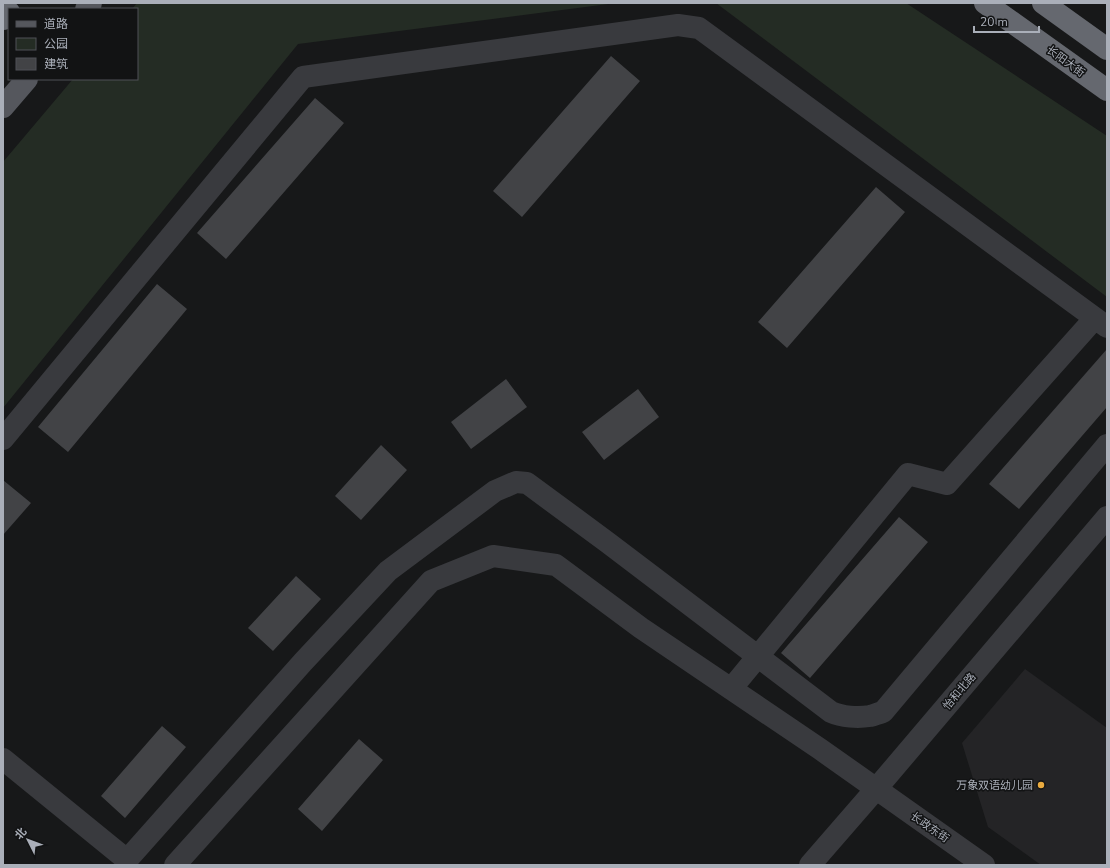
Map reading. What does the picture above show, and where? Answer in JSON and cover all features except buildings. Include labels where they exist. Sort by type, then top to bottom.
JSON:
[{"type":"highway","name":"长阳大街","points":[[985,3],[1107,90]]},
{"type":"highway","points":[[1043,3],[1107,49]]},
{"type":"main road","points":[[3,107],[26,80]]},
{"type":"street","points":[[3,439],[302,77],[678,25],[699,28],[1101,323],[947,484],[908,474],[731,689]]},
{"type":"street","points":[[3,759],[127,860],[303,662],[388,571],[495,491],[516,482],[527,483],[613,546],[831,712],[838,715],[847,716],[870,716],[883,712],[1107,445]]},
{"type":"street","name":"怡和北路","points":[[810,865],[1107,517]]},
{"type":"street","name":"长政东街","points":[[175,865],[431,581],[493,556],[556,565],[641,628],[820,749],[984,865]]},
{"type":"shaded area","name":"万象双语幼儿园","points":[[1025,669],[1107,728],[1107,865],[1041,865],[988,827],[962,743]]},
{"type":"green space","points":[[137,3],[616,3],[298,44],[3,408],[3,162],[72,80],[138,80],[138,8],[133,8]]},
{"type":"green space","points":[[716,3],[906,3],[1107,136],[1107,297]]},
{"type":"place","name":"万象双语幼儿园","points":[[1041,785]]}]
